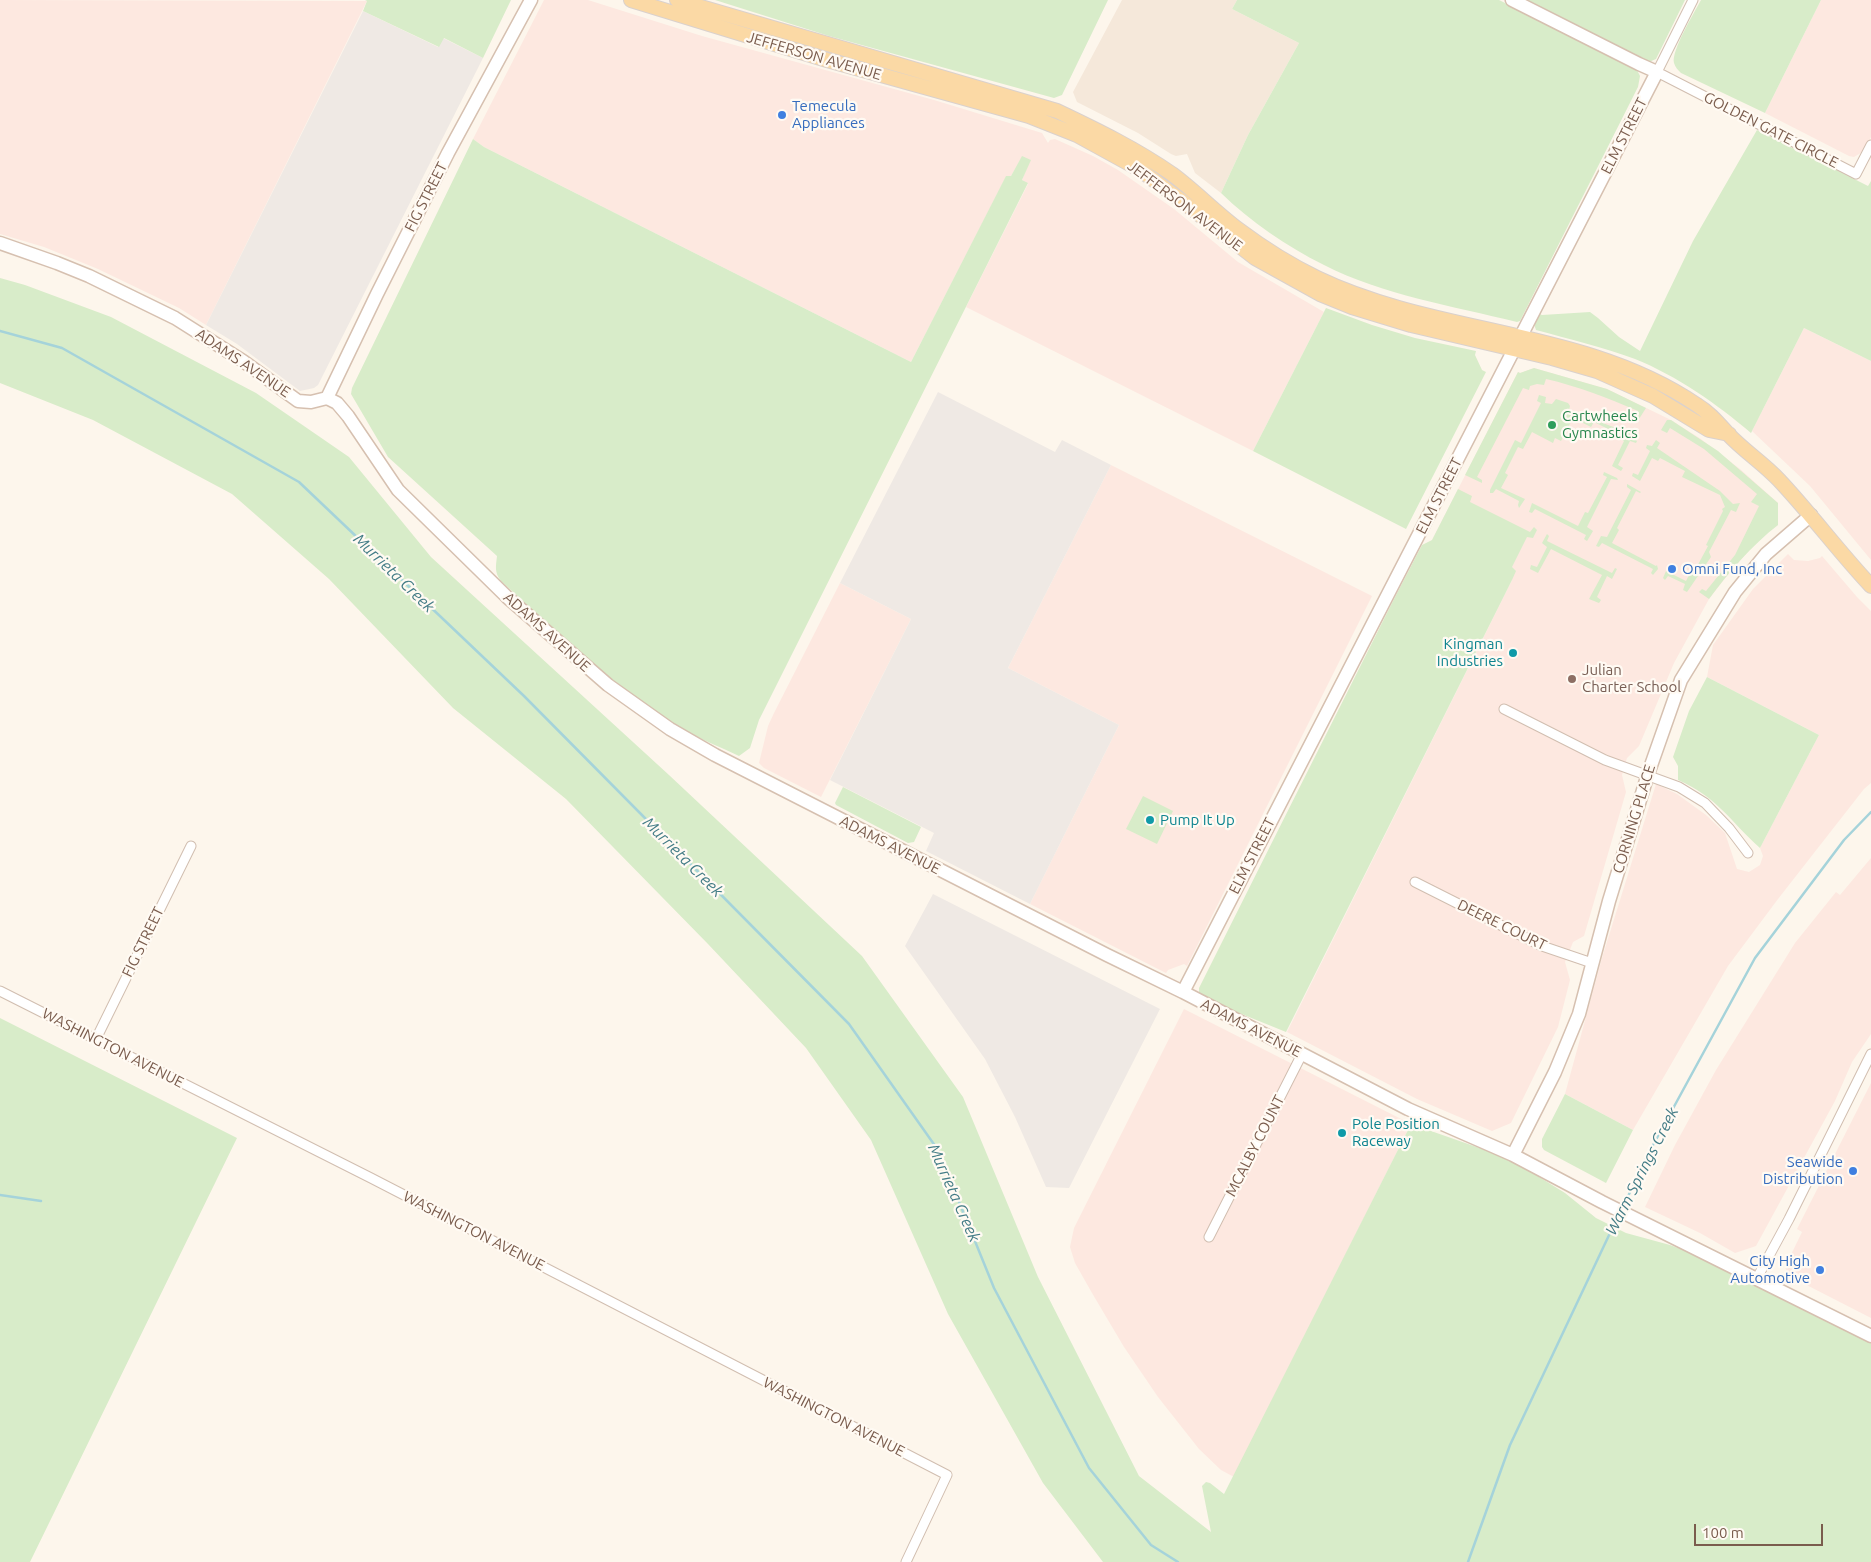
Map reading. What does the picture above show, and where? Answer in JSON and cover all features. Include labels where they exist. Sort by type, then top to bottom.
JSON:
[{"type":"main road","name":"JEFFERSON AVENUE","points":[[631,0],[792,50],[1029,116],[1077,135],[1139,169],[1255,258],[1300,284],[1352,307],[1411,325],[1552,358],[1596,371],[1653,396],[1709,430],[1729,434]]},
{"type":"main road","name":"JEFFERSON AVENUE","points":[[678,0],[1057,111],[1102,132],[1173,175],[1239,230],[1290,264],[1318,279],[1351,293],[1407,310],[1520,336],[1618,364],[1660,383],[1696,404],[1715,418],[1729,434],[1777,478],[1871,586]]},
{"type":"main road","points":[[792,50],[796,46],[803,45],[830,53],[865,55]]},
{"type":"main road","points":[[1255,258],[1259,255],[1296,274],[1318,279]]},
{"type":"street","name":"FIG STREET","points":[[327,398],[443,162],[531,0]]},
{"type":"street","points":[[1512,0],[1657,72]]},
{"type":"street","name":"ELM STREET","points":[[1183,992],[1694,0]]},
{"type":"street","name":"GOLDEN GATE CIRCLE","points":[[1657,72],[1856,174],[1871,145]]},
{"type":"street","name":"ADAMS AVENUE","points":[[0,244],[57,262],[175,318],[243,361],[298,401],[311,402],[327,398],[336,402],[348,416],[398,490],[541,628],[608,686],[670,729],[715,756],[1106,956],[1183,992],[1408,1109],[1513,1155],[1602,1202],[1871,1336]]},
{"type":"street","name":"CORNING PLACE","points":[[1513,1155],[1555,1072],[1579,1014],[1648,774],[1681,680],[1735,592],[1766,554],[1810,515]]},
{"type":"street","points":[[1504,710],[1605,760],[1648,774],[1679,787],[1705,803],[1729,828],[1748,853]]},
{"type":"street","name":"FIG STREET","points":[[96,1039],[191,846]]},
{"type":"street","name":"DEERE COURT","points":[[1415,882],[1542,946],[1592,964]]},
{"type":"street","name":"WASHINGTON AVENUE","points":[[0,991],[371,1178],[947,1475],[906,1562]]},
{"type":"street","name":"MCALBY COUNT","points":[[1209,1237],[1302,1054]]},
{"type":"street","points":[[1757,1278],[1789,1219],[1871,1054]]},
{"type":"shaded area","points":[[0,0],[367,1],[206,325],[179,308],[98,269],[44,247],[0,234]]},
{"type":"shaded area","points":[[544,0],[588,0],[702,36],[934,100],[1042,133],[1048,143],[1050,140],[1055,139],[1093,156],[1118,170],[1174,209],[1238,262],[1324,312],[1253,451],[966,307],[1028,184],[1022,180],[1030,160],[1022,157],[1011,176],[1006,177],[911,362],[484,147],[473,139]]},
{"type":"shaded area","points":[[1122,0],[1237,0],[1232,9],[1299,43],[1248,135],[1221,193],[1195,173],[1187,154],[1176,156],[1171,154],[1138,133],[1077,102],[1073,92]]},
{"type":"shaded area","points":[[1821,0],[1871,0],[1871,137],[1864,151],[1854,157],[1765,113]]},
{"type":"shaded area","points":[[363,11],[438,47],[443,38],[483,58],[318,385],[314,388],[300,391],[237,344],[206,325]]},
{"type":"shaded area","points":[[1804,328],[1871,361],[1871,560],[1810,486],[1752,431]]},
{"type":"shaded area","points":[[1534,368],[1607,389],[1671,420],[1701,439],[1740,469],[1778,503],[1778,525],[1759,539],[1709,599],[1674,663],[1639,746],[1627,758],[1622,775],[1626,792],[1584,936],[1573,942],[1565,962],[1570,980],[1558,1027],[1511,1123],[1492,1131],[1417,1099],[1287,1032],[1512,580],[1432,540],[1518,372]]},
{"type":"shaded area","points":[[938,392],[1055,452],[1062,440],[1111,465],[1008,668],[1119,725],[1030,904],[926,851],[934,833],[830,780],[911,619],[840,583]]},
{"type":"shaded area","points":[[1111,465],[1372,596],[1187,966],[1184,964],[1168,970],[1166,973],[1030,904],[1119,725],[1008,668]]},
{"type":"shaded area","points":[[1788,554],[1794,560],[1808,561],[1822,556],[1871,611],[1871,783],[1864,789],[1778,899],[1728,966],[1633,1130],[1565,1094],[1602,958],[1656,784],[1677,794],[1706,815],[1725,833],[1737,869],[1749,872],[1760,865],[1763,856],[1760,848],[1819,735],[1707,677],[1713,645],[1753,589]]},
{"type":"shaded area","points":[[840,583],[911,619],[821,797],[764,768],[759,763],[768,726]]},
{"type":"shaded area","points":[[1871,858],[1871,1034],[1852,1062],[1835,1101],[1756,1246],[1735,1253],[1700,1233],[1645,1207],[1675,1145],[1716,1070],[1795,943],[1836,892],[1840,895]]},
{"type":"shaded area","points":[[933,894],[1160,1009],[1069,1188],[1046,1187],[1015,1117],[985,1059],[905,946]]},
{"type":"shaded area","points":[[1184,1009],[1411,1124],[1234,1477],[1221,1470],[1199,1449],[1158,1397],[1124,1347],[1092,1293],[1075,1263],[1070,1247],[1074,1228]]},
{"type":"shaded area","points":[[1871,1083],[1871,1318],[1789,1276],[1785,1267],[1802,1232],[1797,1229]]},
{"type":"green space","points":[[365,0],[511,0],[483,58],[444,38],[439,47],[363,11],[367,1]]},
{"type":"green space","points":[[715,0],[1108,0],[1062,95],[1054,98],[829,36]]},
{"type":"green space","points":[[1237,0],[1499,0],[1636,68],[1640,76],[1638,87],[1520,321],[1517,322],[1418,299],[1347,275],[1310,258],[1283,242],[1244,214],[1221,193],[1248,135],[1299,43],[1232,9]]},
{"type":"green space","points":[[1522,0],[1685,0],[1656,59],[1649,62]]},
{"type":"green space","points":[[1701,0],[1821,0],[1765,113],[1681,73],[1675,66],[1674,57],[1679,41]]},
{"type":"green space","points":[[1757,130],[1868,186],[1871,181],[1871,361],[1804,328],[1751,433],[1696,392],[1651,366],[1586,343],[1536,330],[1534,324],[1537,313],[1542,315],[1590,312],[1619,337],[1640,351],[1693,241]]},
{"type":"green space","points":[[473,139],[484,147],[911,362],[1006,176],[1011,176],[1022,156],[1031,160],[1022,180],[1028,183],[759,720],[750,748],[739,756],[682,729],[650,709],[584,657],[501,581],[496,572],[497,556],[388,457],[351,394],[352,388]]},
{"type":"green space","points":[[0,278],[25,285],[111,317],[256,393],[349,457],[431,557],[669,775],[862,956],[963,1097],[1038,1277],[1139,1476],[1211,1532],[1202,1486],[1206,1482],[1210,1483],[1224,1494],[1411,1124],[1491,1152],[1523,1167],[1565,1193],[1596,1218],[1626,1233],[1670,1245],[1700,1256],[1871,1342],[1871,1562],[1103,1562],[1043,1483],[948,1314],[871,1140],[806,1048],[708,944],[566,799],[453,708],[329,579],[232,494],[93,420],[0,383]]},
{"type":"green space","points":[[1326,308],[1415,338],[1476,351],[1475,355],[1482,370],[1486,372],[1406,529],[1253,451]]},
{"type":"green space","points":[[1534,368],[1607,389],[1646,408],[1639,419],[1636,417],[1638,411],[1569,385],[1546,379],[1544,385],[1530,386],[1529,390],[1523,388],[1477,477],[1482,480],[1482,483],[1465,475],[1518,372]]},
{"type":"green space","points":[[1539,395],[1546,397],[1545,403],[1552,404],[1556,399],[1568,403],[1570,406],[1569,410],[1629,433],[1634,429],[1632,438],[1637,441],[1636,443],[1630,441],[1618,465],[1623,468],[1621,471],[1612,466],[1624,441],[1618,438],[1620,435],[1594,422],[1591,427],[1573,418],[1561,441],[1555,438],[1553,443],[1532,432],[1523,449],[1518,447],[1505,473],[1508,475],[1501,488],[1525,499],[1519,508],[1519,501],[1496,489],[1493,493],[1490,493],[1490,490],[1515,440],[1521,443],[1541,403],[1537,401]]},
{"type":"green space","points":[[1667,420],[1671,420],[1718,451],[1778,503],[1778,525],[1741,560],[1709,599],[1699,592],[1702,589],[1706,591],[1735,555],[1759,506],[1751,502],[1757,494],[1704,449],[1670,428],[1667,433],[1661,430]]},
{"type":"green space","points":[[1656,440],[1660,443],[1657,448],[1720,491],[1733,504],[1740,503],[1736,512],[1731,510],[1709,552],[1711,557],[1687,592],[1683,590],[1685,584],[1668,576],[1665,580],[1663,578],[1666,571],[1686,581],[1691,571],[1694,572],[1708,546],[1706,545],[1723,511],[1722,509],[1725,507],[1720,495],[1682,477],[1685,471],[1660,458],[1658,461],[1652,458],[1640,481],[1632,476],[1633,473],[1638,475],[1650,451],[1646,448],[1647,445],[1652,446]]},
{"type":"green space","points":[[1604,472],[1618,480],[1611,479],[1587,527],[1593,531],[1587,541],[1584,539],[1586,535],[1535,509],[1532,513],[1529,512],[1532,503],[1578,526],[1585,512],[1588,513],[1607,477],[1603,475]]},
{"type":"green space","points":[[1627,484],[1641,492],[1636,491],[1617,528],[1619,530],[1612,543],[1657,565],[1658,569],[1653,575],[1651,573],[1653,569],[1602,543],[1599,547],[1596,546],[1601,536],[1607,537],[1631,490],[1627,487]]},
{"type":"green space","points":[[1458,489],[1472,496],[1470,502],[1530,532],[1534,527],[1537,530],[1533,538],[1527,537],[1512,567],[1516,571],[1512,580],[1286,1032],[1207,1000],[1199,992],[1199,988],[1422,545],[1432,540]]},
{"type":"green space","points":[[1547,534],[1549,536],[1547,541],[1612,573],[1615,568],[1617,569],[1612,579],[1607,576],[1597,597],[1601,600],[1599,603],[1589,599],[1602,575],[1551,549],[1538,573],[1530,569],[1531,565],[1537,567],[1547,547],[1542,543]]},
{"type":"green space","points":[[1707,677],[1819,735],[1760,848],[1713,802],[1678,780],[1678,766],[1673,757],[1689,711]]},
{"type":"green space","points":[[843,787],[921,827],[914,842],[908,843],[836,805],[835,803]]},
{"type":"green space","name":"Pump It Up","points":[[1143,796],[1173,811],[1157,844],[1126,829]]},
{"type":"green space","points":[[0,1018],[237,1138],[30,1562],[0,1562]]},
{"type":"green space","points":[[1565,1094],[1633,1130],[1606,1183],[1544,1150],[1542,1147],[1542,1139]]},
{"type":"waterway","name":"Murrieta Creek","points":[[0,331],[62,348],[299,482],[524,696],[849,1024],[938,1150],[994,1288],[1089,1468],[1151,1545],[1178,1562]]},
{"type":"waterway","name":"Warm Springs Creek","points":[[1623,1207],[1646,1158],[1755,958],[1844,840],[1871,812]]},
{"type":"waterway","points":[[0,1195],[41,1201]]},
{"type":"waterway","name":"Warm Springs Creek","points":[[1468,1562],[1510,1445],[1619,1214]]},
{"type":"place","name":"Temecula Appliances","points":[[782,115]]},
{"type":"place","name":"Cartwheels Gymnastics","points":[[1552,425]]},
{"type":"place","name":"Omni Fund, Inc","points":[[1672,569]]},
{"type":"place","name":"Kingman Industries","points":[[1513,653]]},
{"type":"place","name":"Julian Charter School","points":[[1572,679]]},
{"type":"place","name":"Pump It Up","points":[[1150,820]]},
{"type":"place","name":"Pole Position Raceway","points":[[1342,1133]]},
{"type":"place","name":"Seawide Distribution","points":[[1853,1171]]},
{"type":"place","name":"City High Automotive","points":[[1820,1270]]}]
